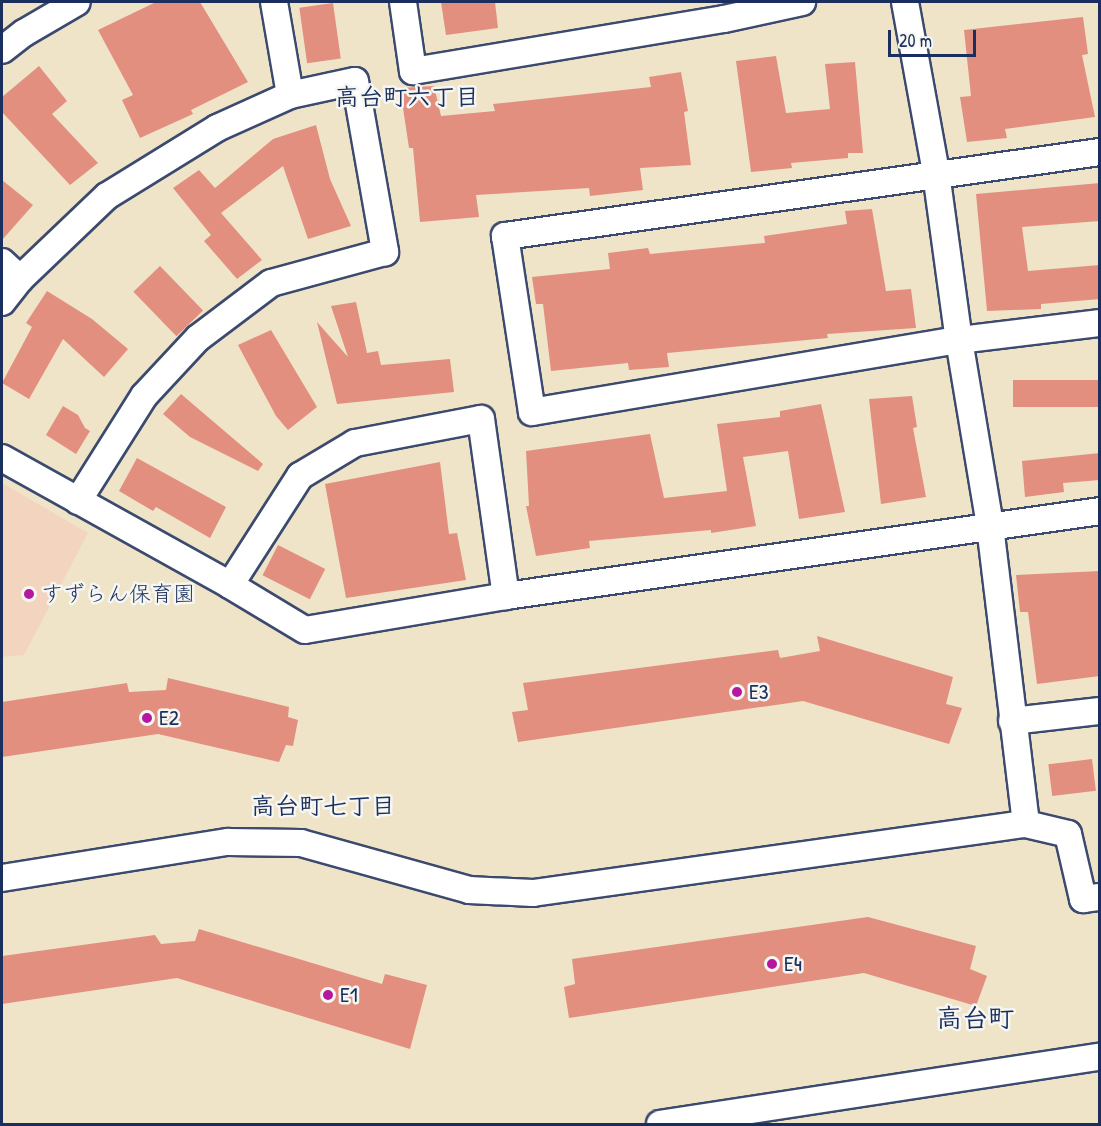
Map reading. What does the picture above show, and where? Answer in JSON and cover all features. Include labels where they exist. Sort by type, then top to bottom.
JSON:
[{"type":"street","points":[[2,50],[24,33],[77,2]]},
{"type":"street","points":[[274,2],[290,95]]},
{"type":"street","points":[[403,2],[413,71],[723,10],[802,2]]},
{"type":"street","points":[[905,2],[936,173],[959,340],[990,526],[1026,824]]},
{"type":"street","points":[[2,302],[10,271],[107,196],[217,128],[290,95],[355,81],[385,252],[271,283],[198,338],[144,396],[78,501]]},
{"type":"street","points":[[1100,152],[936,173],[505,236],[532,412],[959,340],[1100,323]]},
{"type":"street","points":[[230,585],[300,476],[354,443],[480,419],[506,596]]},
{"type":"street","points":[[2,458],[230,585],[305,630],[506,596],[1100,512]]},
{"type":"street","points":[[1012,721],[1100,711]]},
{"type":"street","points":[[2,878],[228,842],[301,843],[469,890],[533,893],[1026,824],[1068,834],[1083,899],[1100,897]]},
{"type":"street","points":[[660,1125],[710,1121],[1100,1056]]},
{"type":"shaded area","name":"すずらん保育園","points":[[2,483],[88,533],[24,655],[2,657]]},
{"type":"building","points":[[156,2],[200,2],[248,82],[191,110],[193,114],[140,138],[122,100],[133,95],[98,30]]},
{"type":"building","points":[[441,2],[495,2],[498,28],[446,35]]},
{"type":"building","points":[[333,3],[341,58],[307,63],[299,8]]},
{"type":"building","points":[[1083,17],[1088,54],[1082,55],[1095,117],[1005,129],[1007,138],[967,142],[960,97],[971,96],[964,30]]},
{"type":"building","points":[[776,56],[786,113],[830,109],[825,64],[855,62],[863,153],[848,153],[848,158],[791,163],[792,168],[751,172],[736,61]]},
{"type":"building","points":[[39,66],[67,101],[52,114],[98,163],[70,185],[2,112],[2,97]]},
{"type":"building","points":[[681,72],[688,111],[684,112],[691,165],[640,168],[643,190],[590,196],[589,188],[476,195],[479,217],[420,222],[413,148],[409,148],[400,88],[434,86],[441,116],[495,111],[493,104],[651,87],[649,77]]},
{"type":"building","points":[[316,125],[330,179],[351,226],[308,239],[283,166],[221,213],[262,260],[237,279],[204,241],[211,235],[173,188],[199,170],[215,188],[273,139]]},
{"type":"building","points":[[2,180],[33,205],[2,240]]},
{"type":"building","points":[[1100,183],[1100,221],[1022,227],[1028,271],[1100,265],[1100,299],[1041,304],[1041,309],[987,311],[976,194]]},
{"type":"building","points":[[872,209],[886,291],[911,289],[916,328],[827,334],[828,338],[667,353],[669,367],[629,370],[628,363],[551,371],[543,304],[536,304],[532,277],[610,269],[608,253],[648,248],[650,254],[765,243],[764,236],[847,224],[845,211]]},
{"type":"building","points":[[160,266],[203,311],[176,336],[133,292]]},
{"type":"building","points":[[47,291],[92,319],[128,349],[104,377],[63,339],[29,399],[2,383],[32,327],[26,323]]},
{"type":"building","points":[[356,302],[367,353],[378,351],[381,365],[450,359],[454,392],[337,404],[317,322],[348,357],[331,306]]},
{"type":"building","points":[[271,330],[317,407],[288,430],[276,416],[238,345]]},
{"type":"building","points":[[1013,380],[1100,380],[1100,407],[1013,407]]},
{"type":"building","points":[[181,394],[263,464],[258,471],[190,437],[163,414]]},
{"type":"building","points":[[912,396],[917,427],[913,428],[926,497],[881,504],[869,399]]},
{"type":"building","points":[[821,404],[845,512],[799,519],[788,451],[743,457],[756,526],[711,533],[711,530],[589,541],[590,548],[536,556],[526,506],[529,506],[526,451],[650,434],[664,498],[727,491],[717,424],[780,417],[780,411]]},
{"type":"building","points":[[63,406],[78,415],[85,428],[90,431],[76,454],[46,435]]},
{"type":"building","points":[[1100,453],[1100,480],[1063,483],[1064,492],[1025,497],[1022,461]]},
{"type":"building","points":[[137,458],[226,507],[210,538],[156,507],[153,511],[119,491]]},
{"type":"building","points":[[440,462],[449,534],[457,533],[466,580],[346,598],[325,484]]},
{"type":"building","points":[[278,545],[325,569],[310,599],[263,575]]},
{"type":"building","points":[[1100,571],[1100,676],[1037,684],[1028,612],[1020,612],[1016,575]]},
{"type":"building","name":"E3","points":[[817,636],[953,677],[946,704],[962,708],[949,744],[803,701],[518,742],[512,712],[528,710],[523,683],[778,650],[780,658],[820,651]]},
{"type":"building","name":"E2","points":[[168,678],[289,707],[288,717],[298,720],[293,746],[286,745],[279,762],[158,734],[2,757],[2,702],[127,683],[129,692],[166,690]]},
{"type":"building","points":[[1092,759],[1096,791],[1052,796],[1048,764]]},
{"type":"building","name":"E4","points":[[868,917],[976,946],[970,969],[987,976],[976,1006],[864,973],[569,1018],[564,987],[575,984],[572,959]]},
{"type":"building","name":"E1","points":[[199,929],[382,984],[385,974],[427,985],[410,1049],[177,978],[2,1004],[2,956],[155,935],[161,944],[195,941]]},
{"type":"place","name":"すずらん保育園","points":[[29,594]]},
{"type":"place","name":"E3","points":[[737,692]]},
{"type":"place","name":"E2","points":[[147,718]]},
{"type":"place","name":"E4","points":[[772,964]]},
{"type":"place","name":"E1","points":[[328,995]]},
{"type":"district","name":"高台町六丁目","points":[[407,97]]},
{"type":"district","name":"高台町七丁目","points":[[323,806]]},
{"type":"district","name":"高台町","points":[[975,1018]]}]
